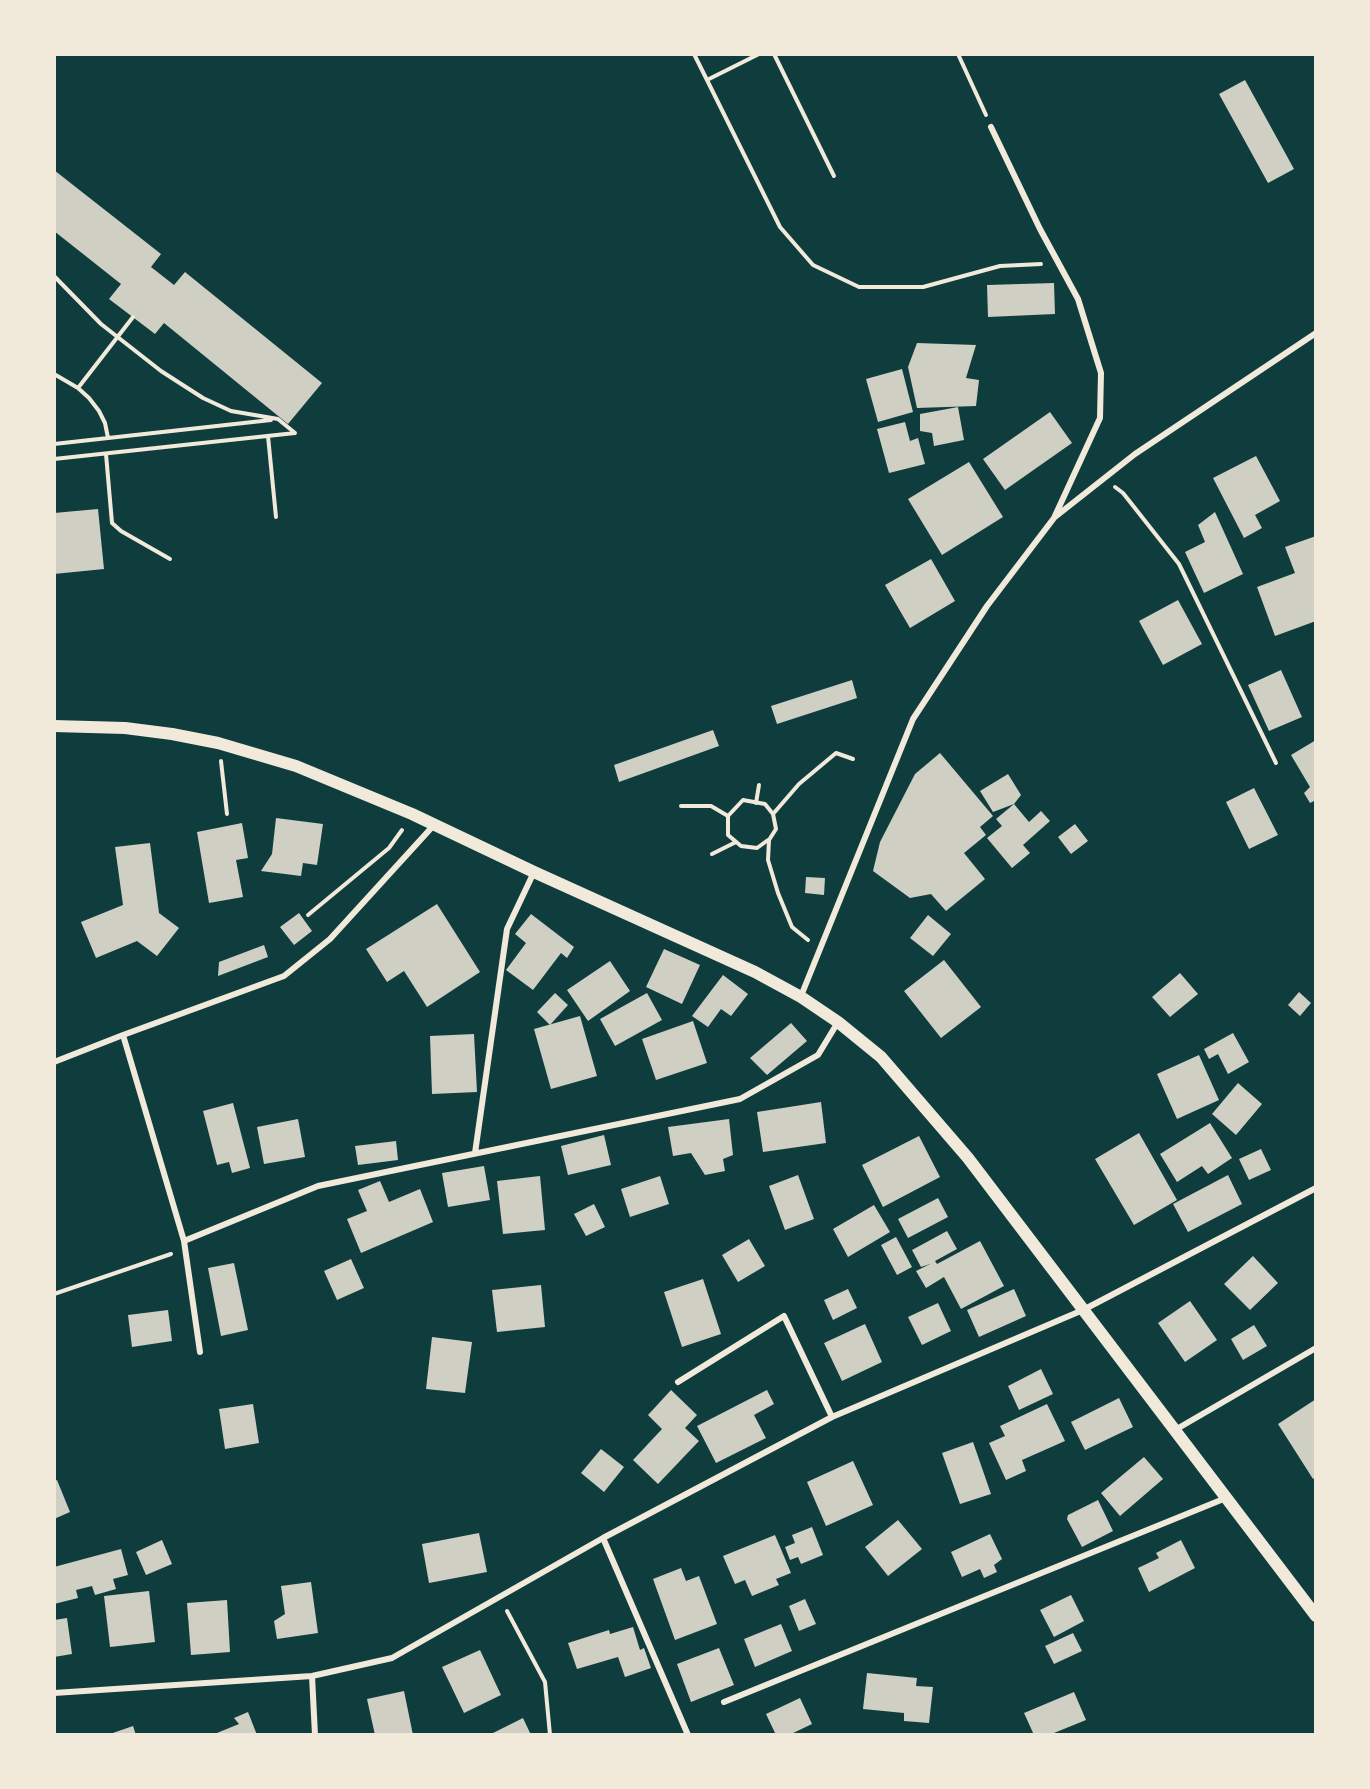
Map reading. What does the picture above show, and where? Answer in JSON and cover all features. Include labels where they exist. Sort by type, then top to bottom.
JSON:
[{"type":"main road","points":[[54,728],[125,728],[172,734],[218,743],[296,766],[412,814],[755,972],[801,997],[838,1022],[898,1074],[968,1158],[1316,1616]]},
{"type":"street","points":[[801,997],[913,719],[987,606],[1054,518],[1100,418],[1101,373],[1078,299],[1040,230],[991,127]]},
{"type":"street","points":[[1054,518],[1135,454],[1316,333]]},
{"type":"street","points":[[54,1062],[284,976],[330,939],[434,825]]},
{"type":"street","points":[[475,1153],[507,929],[534,872]]},
{"type":"street","points":[[184,1242],[318,1186],[740,1099],[818,1055],[838,1022]]},
{"type":"street","points":[[123,1035],[182,1232],[200,1352]]},
{"type":"street","points":[[54,1693],[312,1676],[392,1658],[603,1538],[832,1417],[1083,1310],[1316,1188]]},
{"type":"street","points":[[678,1382],[784,1316],[832,1417]]},
{"type":"street","points":[[1174,1430],[1316,1348]]},
{"type":"street","points":[[724,1702],[1226,1498]]},
{"type":"street","points":[[603,1538],[688,1735]]},
{"type":"street","points":[[312,1676],[315,1735]]},
{"type":"path","points":[[694,54],[780,227],[813,265],[859,286],[923,287],[1000,266],[1059,263]]},
{"type":"path","points":[[707,80],[759,54]]},
{"type":"path","points":[[774,54],[834,176]]},
{"type":"path","points":[[958,54],[991,127]]},
{"type":"path","points":[[54,276],[77,301],[118,336],[162,371],[203,398],[231,411],[278,419],[295,433],[54,459]]},
{"type":"path","points":[[78,388],[133,317]]},
{"type":"path","points":[[54,374],[78,388],[89,398],[105,423],[108,438]]},
{"type":"path","points":[[54,444],[278,419]]},
{"type":"path","points":[[268,436],[276,517]]},
{"type":"path","points":[[106,454],[112,523],[121,531],[170,559]]},
{"type":"path","points":[[1105,479],[1123,493],[1179,564],[1276,763]]},
{"type":"path","points":[[218,743],[228,814]]},
{"type":"path","points":[[773,814],[799,784],[836,753],[853,759]]},
{"type":"path","points":[[756,802],[759,785]]},
{"type":"path","points":[[743,801],[756,802],[765,804],[773,814],[776,829],[769,840],[757,848],[741,846],[728,835],[728,816],[743,801]]},
{"type":"path","points":[[681,806],[711,806],[728,816]]},
{"type":"path","points":[[308,915],[389,848],[412,814]]},
{"type":"path","points":[[769,840],[768,860],[792,927],[821,950]]},
{"type":"path","points":[[712,854],[736,842]]},
{"type":"path","points":[[54,1294],[171,1254],[182,1232]]},
{"type":"path","points":[[499,1597],[545,1682],[550,1735]]},
{"type":"building","points":[[1245,80],[1294,169],[1268,183],[1219,94]]},
{"type":"building","points":[[54,170],[161,254],[151,267],[174,285],[185,272],[322,383],[288,424],[164,323],[155,334],[109,299],[121,284],[54,231]]},
{"type":"building","points":[[1054,283],[1055,314],[988,317],[987,285]]},
{"type":"building","points":[[917,343],[976,345],[966,378],[979,380],[976,406],[917,408],[908,367]]},
{"type":"building","points":[[902,369],[913,412],[878,422],[866,379]]},
{"type":"building","points":[[958,407],[964,440],[934,446],[932,433],[920,431],[920,414]]},
{"type":"building","points":[[1050,412],[1072,443],[1005,490],[983,459]]},
{"type":"building","points":[[905,422],[910,441],[918,438],[925,464],[889,473],[877,429]]},
{"type":"building","points":[[1256,456],[1280,501],[1255,515],[1262,528],[1244,538],[1213,478]]},
{"type":"building","points":[[969,462],[1003,517],[942,555],[908,499]]},
{"type":"building","points":[[98,509],[104,569],[54,574],[54,513]]},
{"type":"building","points":[[1215,512],[1243,574],[1204,593],[1185,552],[1205,542],[1198,525]]},
{"type":"building","points":[[1316,536],[1316,621],[1275,636],[1257,587],[1295,573],[1285,547]]},
{"type":"building","points":[[931,559],[955,601],[910,628],[885,585]]},
{"type":"building","points":[[1178,600],[1202,644],[1163,665],[1139,621]]},
{"type":"building","points":[[1281,670],[1302,717],[1269,731],[1248,685]]},
{"type":"building","points":[[852,680],[857,698],[777,724],[771,706]]},
{"type":"building","points":[[713,730],[719,746],[619,782],[614,765]]},
{"type":"building","points":[[1316,740],[1316,800],[1310,803],[1304,793],[1310,787],[1291,755]]},
{"type":"building","points":[[940,753],[993,816],[980,827],[986,835],[964,853],[985,879],[946,911],[931,894],[910,898],[873,871],[880,842],[915,774]]},
{"type":"building","points":[[1008,774],[1021,795],[1014,804],[993,812],[980,791]]},
{"type":"building","points":[[1254,788],[1278,835],[1249,849],[1226,802]]},
{"type":"building","points":[[1014,804],[1029,822],[1041,811],[1050,821],[1023,845],[1030,853],[1012,868],[987,838],[1002,826],[996,819]]},
{"type":"building","points":[[276,818],[323,824],[317,865],[303,863],[301,876],[261,871],[272,854]]},
{"type":"building","points":[[242,823],[248,858],[236,860],[243,897],[209,903],[197,832]]},
{"type":"building","points":[[1075,824],[1088,841],[1071,854],[1058,837]]},
{"type":"building","points":[[150,843],[159,913],[179,928],[157,956],[137,941],[96,958],[81,922],[123,905],[115,847]]},
{"type":"building","points":[[806,877],[825,878],[824,895],[805,893]]},
{"type":"building","points":[[437,904],[480,972],[427,1007],[404,971],[387,982],[366,949]]},
{"type":"building","points":[[299,913],[312,931],[294,945],[280,927]]},
{"type":"building","points":[[531,914],[574,947],[567,958],[561,953],[533,990],[506,970],[526,943],[515,934]]},
{"type":"building","points":[[928,915],[951,934],[933,956],[910,938]]},
{"type":"building","points":[[264,945],[268,957],[218,976],[219,962]]},
{"type":"building","points":[[664,949],[700,965],[682,1004],[646,987]]},
{"type":"building","points":[[944,960],[981,1007],[941,1038],[904,991]]},
{"type":"building","points":[[610,961],[630,991],[588,1021],[567,990]]},
{"type":"building","points":[[1180,973],[1198,994],[1170,1017],[1152,997]]},
{"type":"building","points":[[723,975],[748,994],[731,1016],[721,1009],[708,1027],[692,1016]]},
{"type":"building","points":[[1299,992],[1311,1003],[1300,1016],[1288,1005]]},
{"type":"building","points":[[555,993],[568,1005],[550,1025],[537,1012]]},
{"type":"building","points":[[647,993],[662,1020],[615,1046],[600,1019]]},
{"type":"building","points":[[580,1016],[597,1076],[551,1089],[534,1029]]},
{"type":"building","points":[[693,1021],[707,1063],[656,1080],[642,1039]]},
{"type":"building","points":[[791,1023],[807,1041],[767,1075],[750,1058]]},
{"type":"building","points":[[1233,1033],[1249,1062],[1228,1074],[1218,1054],[1209,1059],[1204,1049]]},
{"type":"building","points":[[474,1034],[477,1092],[432,1094],[430,1036]]},
{"type":"building","points":[[1199,1055],[1219,1100],[1177,1119],[1157,1074]]},
{"type":"building","points":[[1238,1083],[1262,1104],[1236,1135],[1212,1114]]},
{"type":"building","points":[[821,1102],[826,1143],[763,1152],[757,1112]]},
{"type":"building","points":[[233,1103],[250,1168],[232,1173],[229,1162],[217,1165],[203,1111]]},
{"type":"building","points":[[298,1119],[305,1157],[264,1164],[257,1127]]},
{"type":"building","points":[[729,1119],[733,1155],[723,1159],[725,1171],[705,1175],[691,1153],[673,1156],[668,1127]]},
{"type":"building","points":[[1210,1123],[1232,1158],[1208,1174],[1202,1166],[1177,1182],[1160,1154]]},
{"type":"building","points":[[1139,1133],[1177,1200],[1134,1225],[1095,1159]]},
{"type":"building","points":[[604,1135],[611,1165],[568,1175],[561,1146]]},
{"type":"building","points":[[919,1136],[940,1177],[883,1207],[862,1165]]},
{"type":"building","points":[[396,1141],[398,1160],[358,1165],[355,1146]]},
{"type":"building","points":[[1261,1149],[1271,1170],[1249,1180],[1239,1159]]},
{"type":"building","points":[[484,1166],[490,1200],[448,1207],[442,1173]]},
{"type":"building","points":[[798,1175],[814,1219],[785,1230],[769,1186]]},
{"type":"building","points":[[1228,1175],[1242,1204],[1188,1232],[1173,1204]]},
{"type":"building","points":[[540,1176],[545,1230],[503,1234],[497,1181]]},
{"type":"building","points":[[660,1176],[669,1204],[630,1217],[621,1189]]},
{"type":"building","points":[[380,1181],[389,1202],[420,1189],[433,1222],[361,1253],[347,1219],[367,1211],[358,1190]]},
{"type":"building","points":[[938,1198],[948,1217],[908,1238],[898,1219]]},
{"type":"building","points":[[594,1204],[605,1227],[586,1236],[574,1214]]},
{"type":"building","points":[[874,1205],[890,1232],[848,1257],[833,1229]]},
{"type":"building","points":[[947,1231],[957,1249],[935,1261],[937,1264],[980,1241],[1004,1286],[961,1309],[944,1277],[926,1288],[916,1271],[930,1264],[921,1267],[912,1250]]},
{"type":"building","points":[[896,1237],[912,1267],[897,1275],[881,1245]]},
{"type":"building","points":[[749,1239],[765,1266],[738,1282],[722,1255]]},
{"type":"building","points":[[1253,1256],[1278,1283],[1250,1310],[1224,1284]]},
{"type":"building","points":[[351,1259],[364,1288],[337,1300],[324,1271]]},
{"type":"building","points":[[234,1263],[248,1330],[221,1336],[208,1268]]},
{"type":"building","points":[[703,1279],[721,1334],[682,1347],[664,1292]]},
{"type":"building","points":[[541,1285],[545,1327],[497,1332],[492,1290]]},
{"type":"building","points":[[848,1289],[857,1308],[833,1320],[824,1300]]},
{"type":"building","points":[[1014,1289],[1026,1316],[979,1337],[967,1310]]},
{"type":"building","points":[[1190,1301],[1217,1340],[1185,1362],[1158,1323]]},
{"type":"building","points":[[938,1303],[951,1331],[922,1345],[908,1317]]},
{"type":"building","points":[[168,1310],[172,1341],[132,1347],[128,1315]]},
{"type":"building","points":[[865,1324],[882,1362],[842,1381],[824,1343]]},
{"type":"building","points":[[1254,1325],[1267,1346],[1243,1360],[1231,1339]]},
{"type":"building","points":[[432,1337],[472,1342],[465,1393],[426,1389]]},
{"type":"building","points":[[1041,1369],[1053,1394],[1019,1410],[1008,1386]]},
{"type":"building","points":[[671,1390],[697,1415],[685,1428],[699,1441],[658,1484],[633,1460],[662,1429],[648,1415]]},
{"type":"building","points":[[767,1390],[774,1404],[754,1415],[766,1438],[716,1463],[697,1426]]},
{"type":"building","points":[[1119,1398],[1133,1427],[1085,1450],[1071,1422]]},
{"type":"building","points":[[1316,1399],[1316,1477],[1313,1479],[1278,1424]]},
{"type":"building","points":[[253,1404],[259,1443],[225,1449],[219,1409]]},
{"type":"building","points":[[1047,1404],[1065,1441],[1022,1460],[1026,1471],[1006,1480],[989,1443],[1005,1436],[1000,1426]]},
{"type":"building","points":[[973,1442],[991,1494],[960,1504],[942,1453]]},
{"type":"building","points":[[601,1449],[624,1467],[604,1492],[581,1473]]},
{"type":"building","points":[[1144,1457],[1163,1479],[1120,1516],[1101,1493]]},
{"type":"building","points":[[853,1461],[873,1505],[826,1526],[807,1482]]},
{"type":"building","points":[[57,1480],[70,1512],[54,1519],[54,1481]]},
{"type":"building","points":[[1098,1500],[1113,1531],[1082,1547],[1067,1519],[1068,1515]]},
{"type":"building","points":[[898,1520],[922,1549],[888,1576],[865,1547]]},
{"type":"building","points":[[812,1527],[823,1555],[801,1564],[798,1557],[790,1560],[785,1547],[795,1543],[792,1535]]},
{"type":"building","points":[[479,1533],[487,1572],[429,1583],[422,1544]]},
{"type":"building","points":[[990,1534],[1002,1559],[994,1565],[997,1572],[984,1578],[980,1569],[962,1577],[951,1552]]},
{"type":"building","points":[[775,1535],[791,1573],[776,1579],[779,1585],[752,1596],[745,1580],[735,1584],[723,1556]]},
{"type":"building","points":[[162,1540],[172,1564],[146,1575],[136,1552]]},
{"type":"building","points":[[1181,1540],[1195,1568],[1149,1592],[1138,1568],[1159,1558],[1156,1553]]},
{"type":"building","points":[[121,1549],[128,1575],[113,1579],[116,1589],[95,1595],[92,1586],[76,1590],[78,1598],[54,1604],[54,1567]]},
{"type":"building","points":[[681,1568],[686,1581],[699,1576],[717,1624],[675,1640],[653,1579]]},
{"type":"building","points":[[311,1582],[318,1633],[277,1639],[274,1621],[285,1614],[281,1586]]},
{"type":"building","points":[[149,1591],[155,1642],[110,1647],[104,1596]]},
{"type":"building","points":[[1071,1595],[1084,1621],[1054,1637],[1040,1610]]},
{"type":"building","points":[[805,1599],[816,1624],[799,1631],[789,1606]]},
{"type":"building","points":[[227,1600],[230,1652],[191,1655],[187,1603]]},
{"type":"building","points":[[67,1618],[72,1654],[54,1657],[54,1620]]},
{"type":"building","points":[[781,1624],[792,1651],[755,1667],[744,1639]]},
{"type":"building","points":[[633,1627],[640,1650],[644,1648],[651,1668],[625,1677],[618,1657],[577,1669],[568,1643],[609,1630],[610,1634]]},
{"type":"building","points":[[1073,1633],[1082,1651],[1054,1664],[1045,1646]]},
{"type":"building","points":[[719,1648],[734,1685],[691,1702],[677,1664]]},
{"type":"building","points":[[480,1650],[501,1695],[464,1713],[442,1667]]},
{"type":"building","points":[[867,1673],[917,1678],[916,1686],[933,1687],[929,1723],[904,1721],[904,1713],[863,1709]]},
{"type":"building","points":[[404,1691],[413,1735],[375,1735],[367,1699]]},
{"type":"building","points":[[1074,1692],[1086,1720],[1049,1735],[1034,1735],[1024,1713]]},
{"type":"building","points":[[800,1698],[812,1724],[789,1735],[776,1735],[766,1714]]},
{"type":"building","points":[[248,1712],[257,1735],[212,1735],[239,1724],[234,1718]]},
{"type":"building","points":[[523,1718],[531,1735],[489,1735]]},
{"type":"building","points":[[133,1726],[136,1735],[107,1735]]}]
